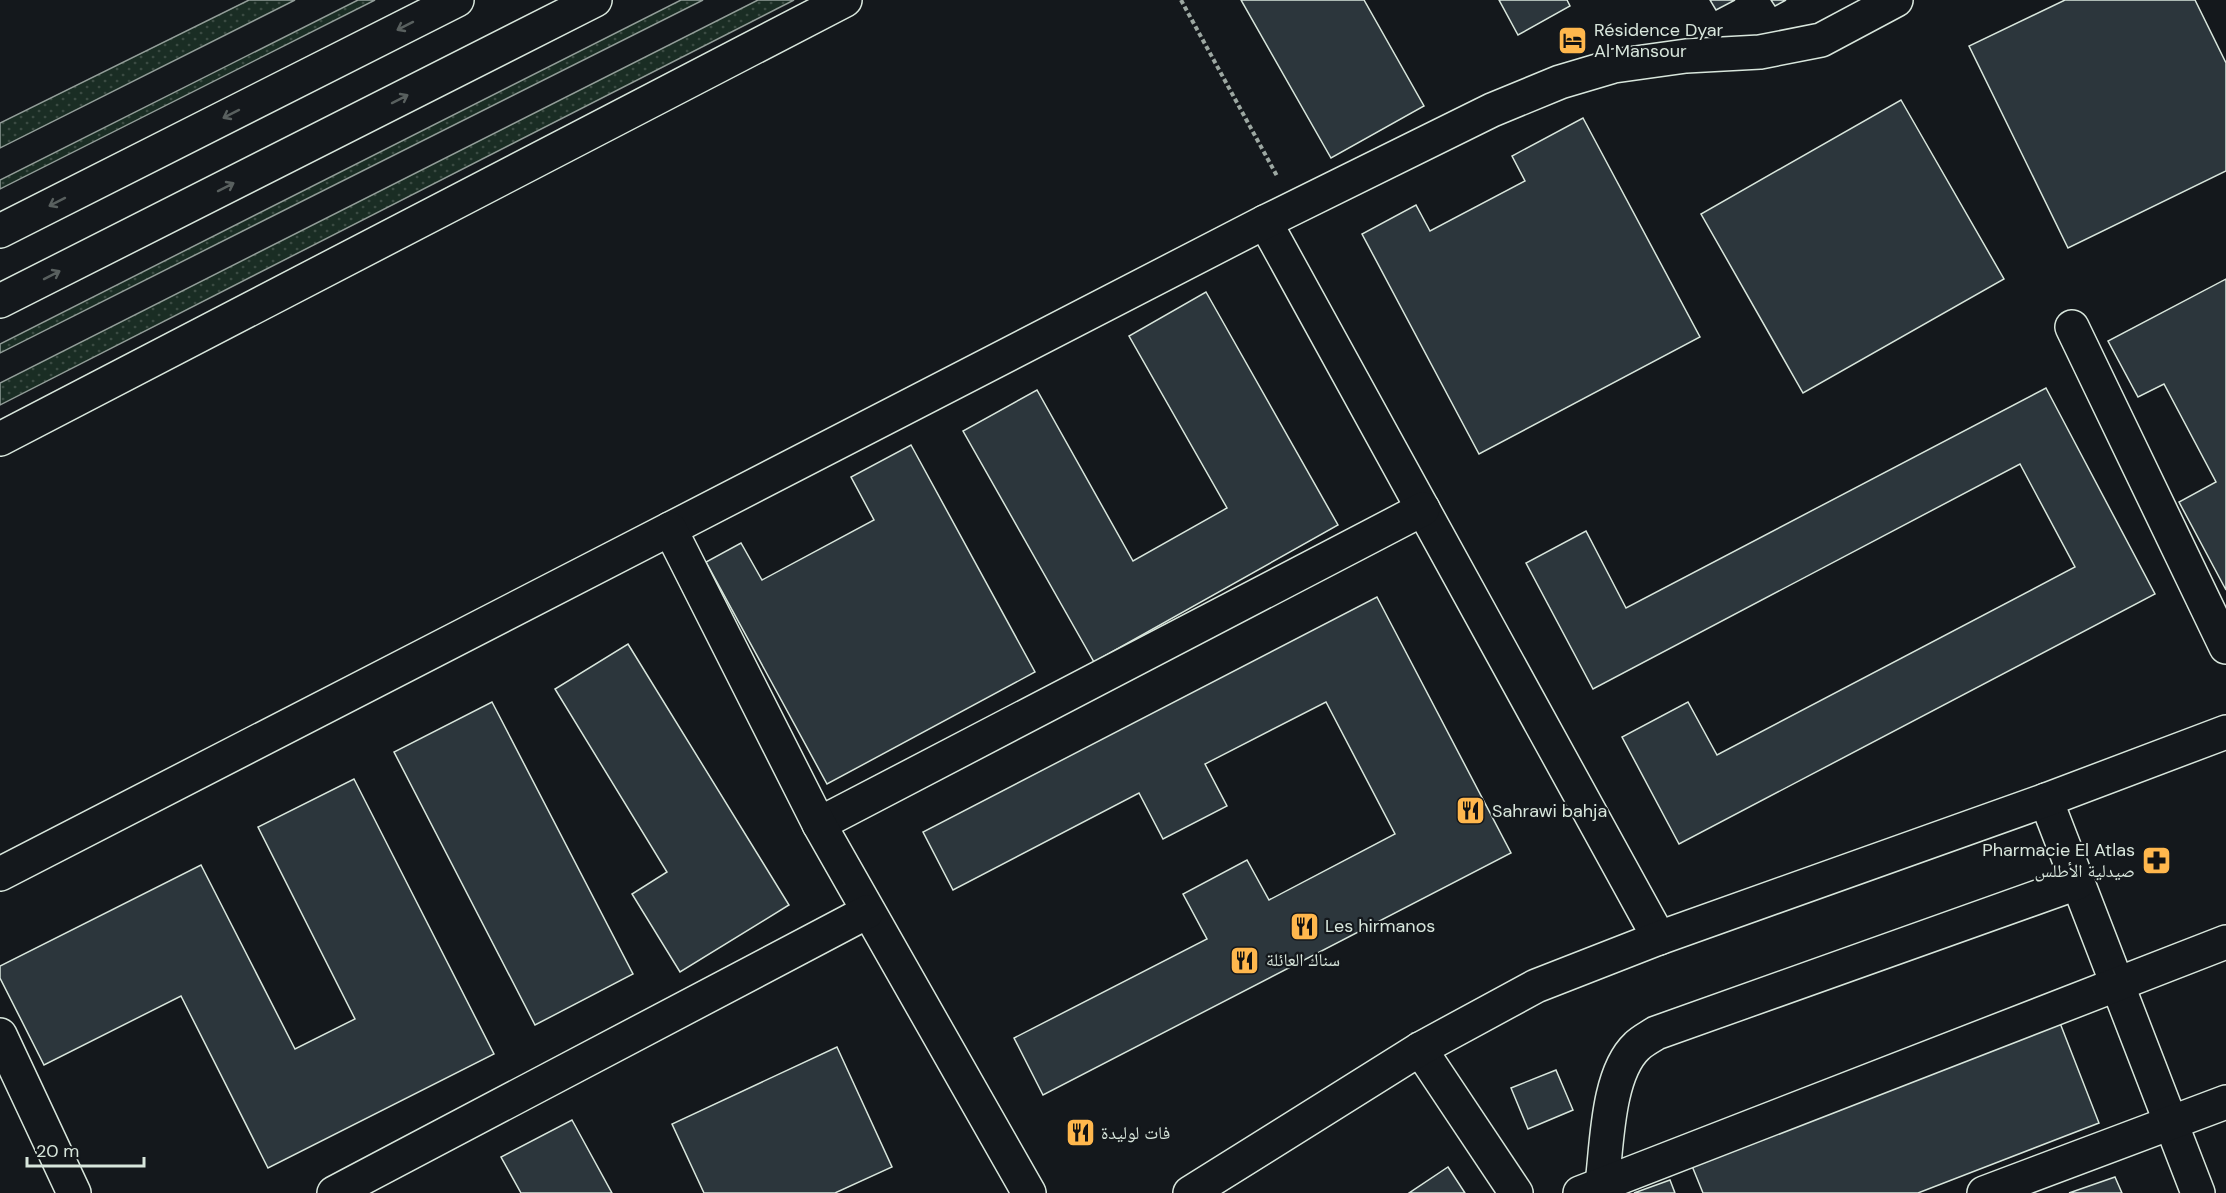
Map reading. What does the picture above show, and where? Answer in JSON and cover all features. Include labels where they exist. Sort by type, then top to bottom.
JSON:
[{"type":"street","points":[[0,231],[457,0]]},
{"type":"street","points":[[0,301],[595,0]]},
{"type":"street","points":[[0,439],[845,0]]},
{"type":"street","points":[[0,874],[1294,207],[1492,110],[1560,82],[1614,66],[1686,56],[1760,52],[1821,40],[1896,0]]},
{"type":"street","points":[[1265,222],[1659,938]]},
{"type":"street","points":[[2072,327],[2226,647]]},
{"type":"street","points":[[819,824],[1423,509]]},
{"type":"street","points":[[670,529],[819,824],[867,912],[1029,1193]]},
{"type":"street","points":[[1190,1193],[1420,1049],[1536,986],[1659,938],[2046,800],[2226,732]]},
{"type":"street","points":[[2046,800],[2198,1193]]},
{"type":"street","points":[[1591,1189],[1614,1091],[1623,1066],[1636,1047],[1656,1033],[2077,883]]},
{"type":"street","points":[[334,1193],[867,912]]},
{"type":"street","points":[[1591,1189],[2115,983],[2226,942]]},
{"type":"street","points":[[0,1035],[74,1193]]},
{"type":"street","points":[[1420,1049],[1516,1193]]},
{"type":"street","points":[[1984,1193],[2226,1102]]},
{"type":"path","points":[[1181,0],[1294,207]]},
{"type":"green space","points":[[249,0],[295,0],[0,148],[0,123]]},
{"type":"green space","points":[[358,0],[375,0],[0,189],[0,180]]},
{"type":"green space","points":[[681,0],[703,0],[0,353],[0,344]]},
{"type":"green space","points":[[758,0],[794,0],[0,405],[0,383]]},
{"type":"building","points":[[1241,0],[1364,0],[1424,106],[1331,158]]},
{"type":"building","points":[[1499,0],[1567,0],[1570,6],[1518,35]]},
{"type":"building","points":[[1710,0],[1735,0],[1716,10]]},
{"type":"building","points":[[1771,0],[1786,0],[1775,6]]},
{"type":"building","points":[[2065,0],[2195,0],[2226,63],[2226,171],[2068,248],[1969,46]]},
{"type":"building","points":[[1901,100],[2004,279],[1803,393],[1701,214]]},
{"type":"building","points":[[1583,118],[1700,337],[1479,454],[1362,234],[1416,205],[1430,231],[1525,181],[1512,156]]},
{"type":"building","points":[[2226,279],[2226,590],[2179,502],[2216,482],[2164,384],[2138,397],[2108,341]]},
{"type":"building","points":[[1206,292],[1338,525],[1094,662],[963,431],[1037,390],[1133,561],[1227,508],[1129,336]]},
{"type":"building","points":[[2046,388],[2155,594],[1679,844],[1622,737],[1688,702],[1717,755],[2075,567],[2020,464],[1593,689],[1526,563],[1586,531],[1626,608]]},
{"type":"building","points":[[911,445],[1035,672],[827,784],[706,562],[741,543],[762,580],[874,520],[851,477]]},
{"type":"building","points":[[1377,597],[1511,853],[1043,1095],[1014,1038],[1207,939],[1183,894],[1247,860],[1269,900],[1395,834],[1326,702],[1205,764],[1227,806],[1163,839],[1139,793],[953,890],[923,832]]},
{"type":"building","points":[[628,644],[789,905],[680,972],[632,894],[667,872],[555,689]]},
{"type":"building","points":[[492,702],[633,974],[535,1025],[394,752]]},
{"type":"building","points":[[354,779],[494,1054],[268,1168],[181,996],[44,1065],[0,978],[0,966],[201,865],[295,1049],[355,1019],[258,827]]},
{"type":"building","points":[[2060,1023],[2099,1123],[1918,1193],[1703,1193],[1692,1166]]},
{"type":"building","points":[[837,1047],[892,1167],[835,1193],[704,1193],[672,1124]]},
{"type":"building","points":[[1556,1070],[1573,1110],[1528,1129],[1511,1088]]},
{"type":"building","points":[[572,1120],[612,1193],[521,1193],[501,1157]]},
{"type":"building","points":[[1448,1167],[1465,1193],[1409,1193]]},
{"type":"building","points":[[2115,1177],[2122,1193],[2069,1193]]},
{"type":"building","points":[[1670,1180],[1675,1193],[1634,1193]]},
{"type":"place","name":"Résidence Dyar Al Mansour","points":[[1573,40]]},
{"type":"place","name":"Sahrawi bahja","points":[[1471,811]]},
{"type":"place","name":"Pharmacie El Atlas صيدلية الأطلس","points":[[2156,860]]},
{"type":"place","name":"Les hirmanos","points":[[1304,926]]},
{"type":"place","name":"سناك العائلة","points":[[1245,960]]},
{"type":"place","name":"فات لوليدة","points":[[1080,1133]]}]
